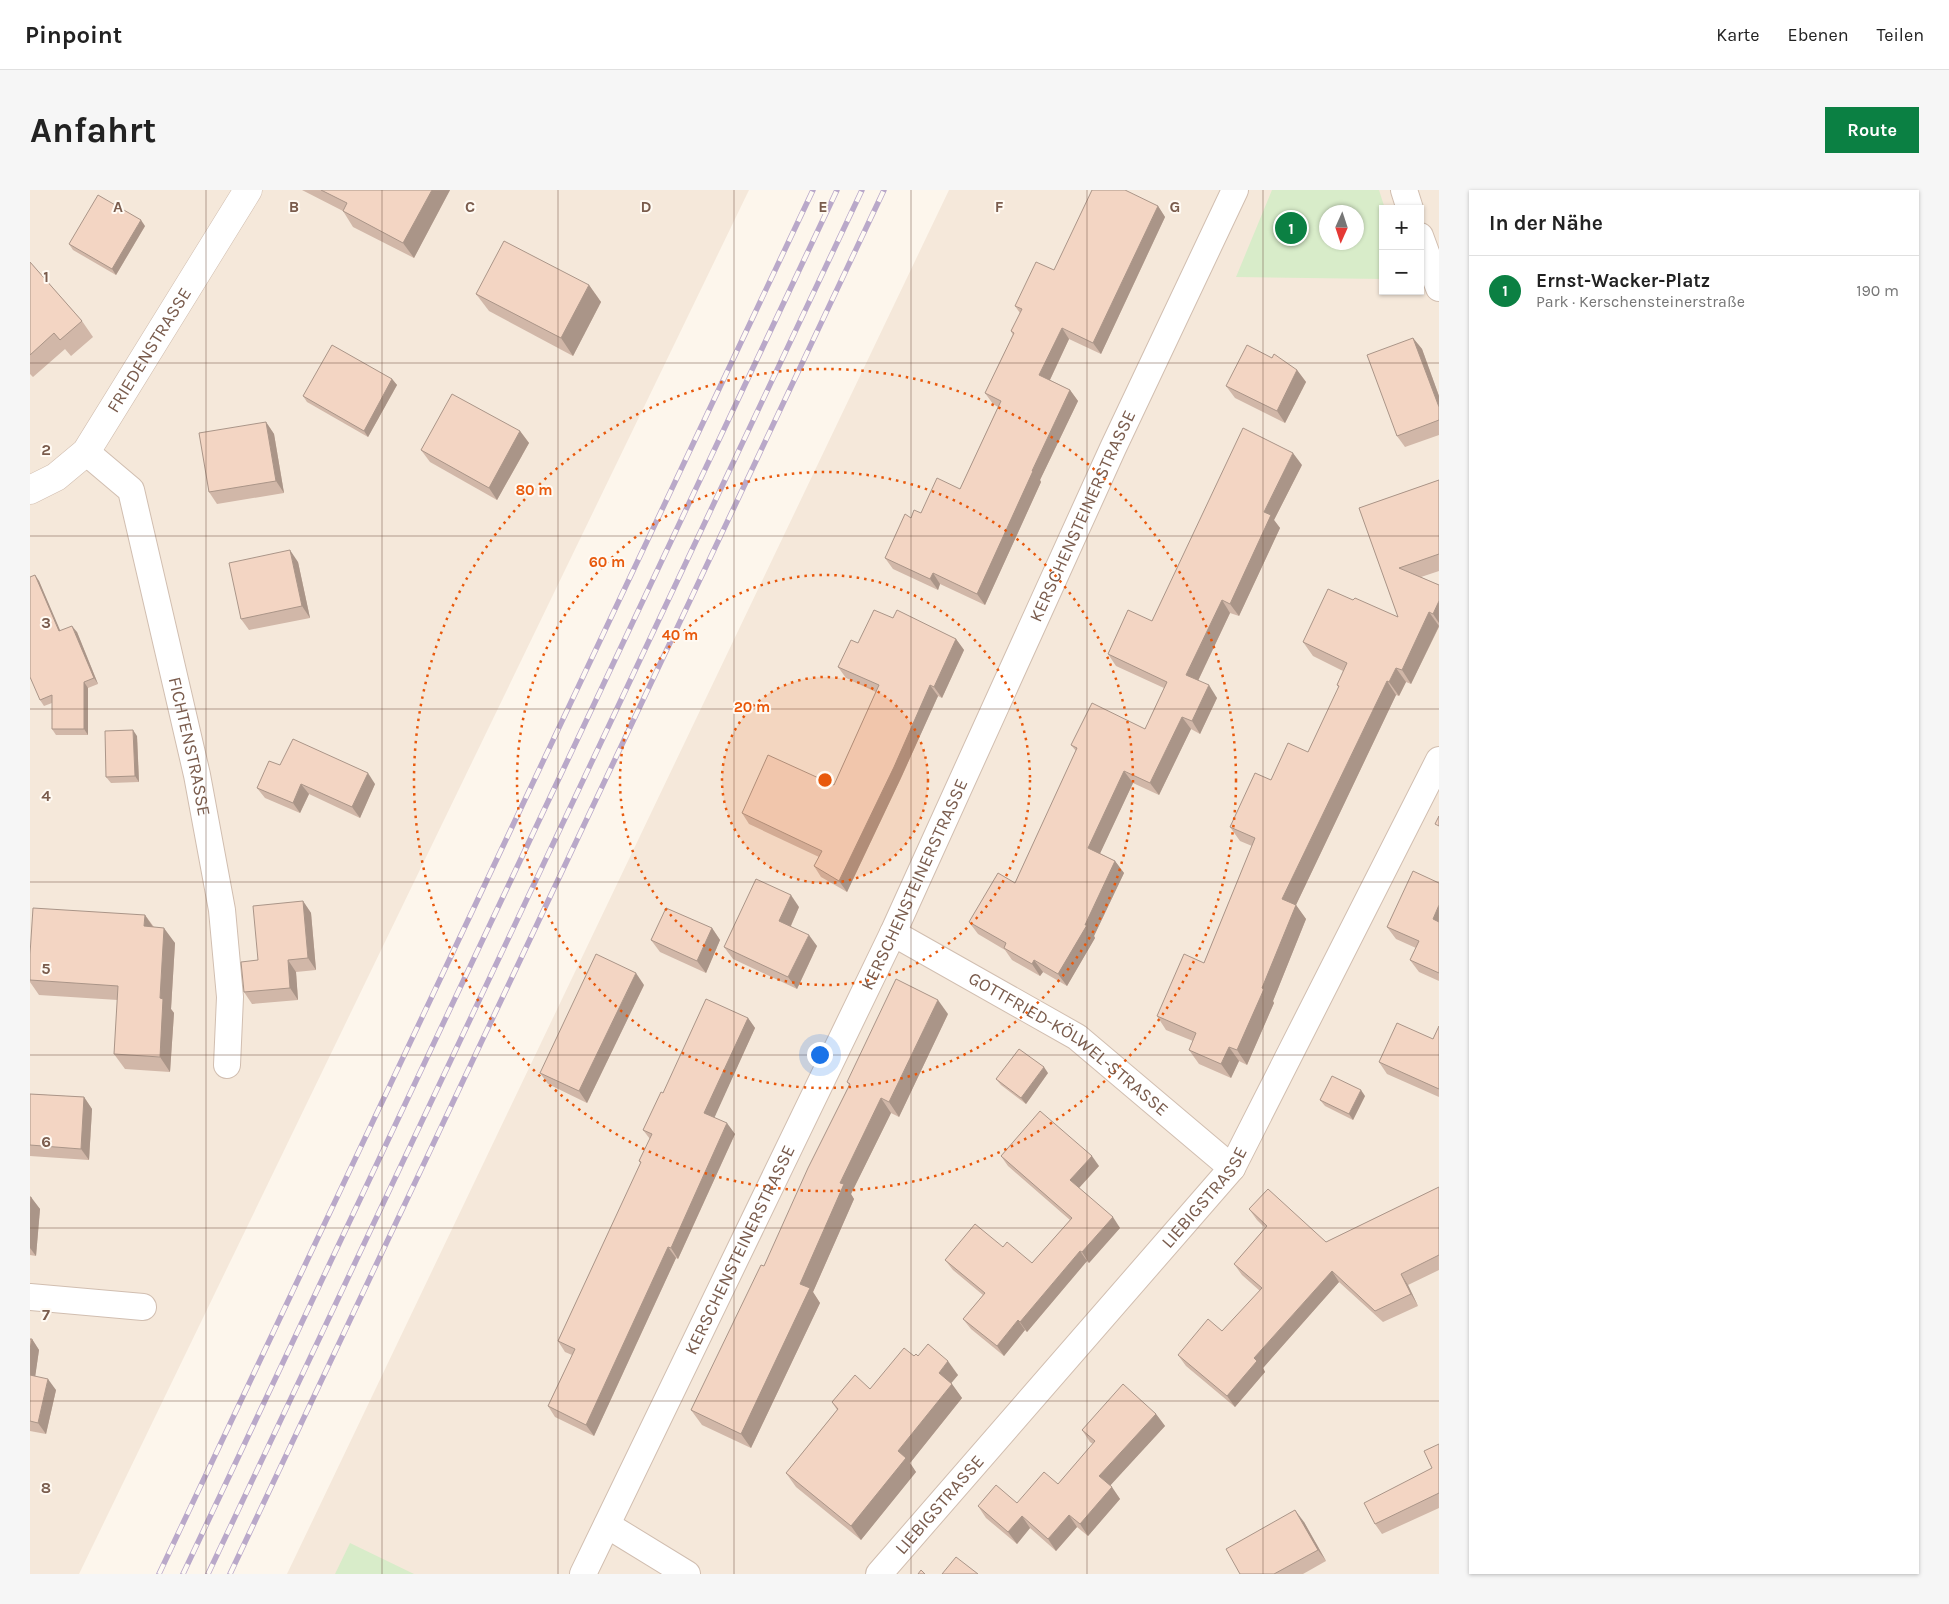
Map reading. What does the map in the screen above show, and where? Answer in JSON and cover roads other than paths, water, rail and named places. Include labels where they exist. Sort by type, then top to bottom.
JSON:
[{"type":"street","name":"FRIEDENSTRASSE","points":[[30,490],[56,477],[86,452],[248,190]]},
{"type":"street","name":"KERSCHENSTEINERSTRASSE","points":[[583,1574],[893,933],[1113,448],[1235,190]]},
{"type":"street","points":[[1404,190],[1409,205]]},
{"type":"street","points":[[1424,247],[1439,288]]},
{"type":"street","name":"FICHTENSTRASSE","points":[[86,452],[131,490],[197,774],[222,910],[230,998],[227,1065]]},
{"type":"street","name":"LIEBIGSTRASSE","points":[[879,1574],[1232,1168],[1439,760]]},
{"type":"street","name":"GOTTFRIED-KÖLWEL-STRASSE","points":[[893,933],[1077,1037],[1232,1168]]},
{"type":"street","points":[[30,1297],[143,1307]]},
{"type":"street","points":[[607,1525],[687,1574]]},
{"type":"railway","points":[[159,1574],[813,190]]},
{"type":"railway","points":[[183,1574],[837,190]]},
{"type":"railway","points":[[208,1574],[862,190]]},
{"type":"railway","points":[[230,1574],[884,190]]},
{"type":"place","name":"Ernst-Wacker-Platz","points":[[1291,228]]}]
